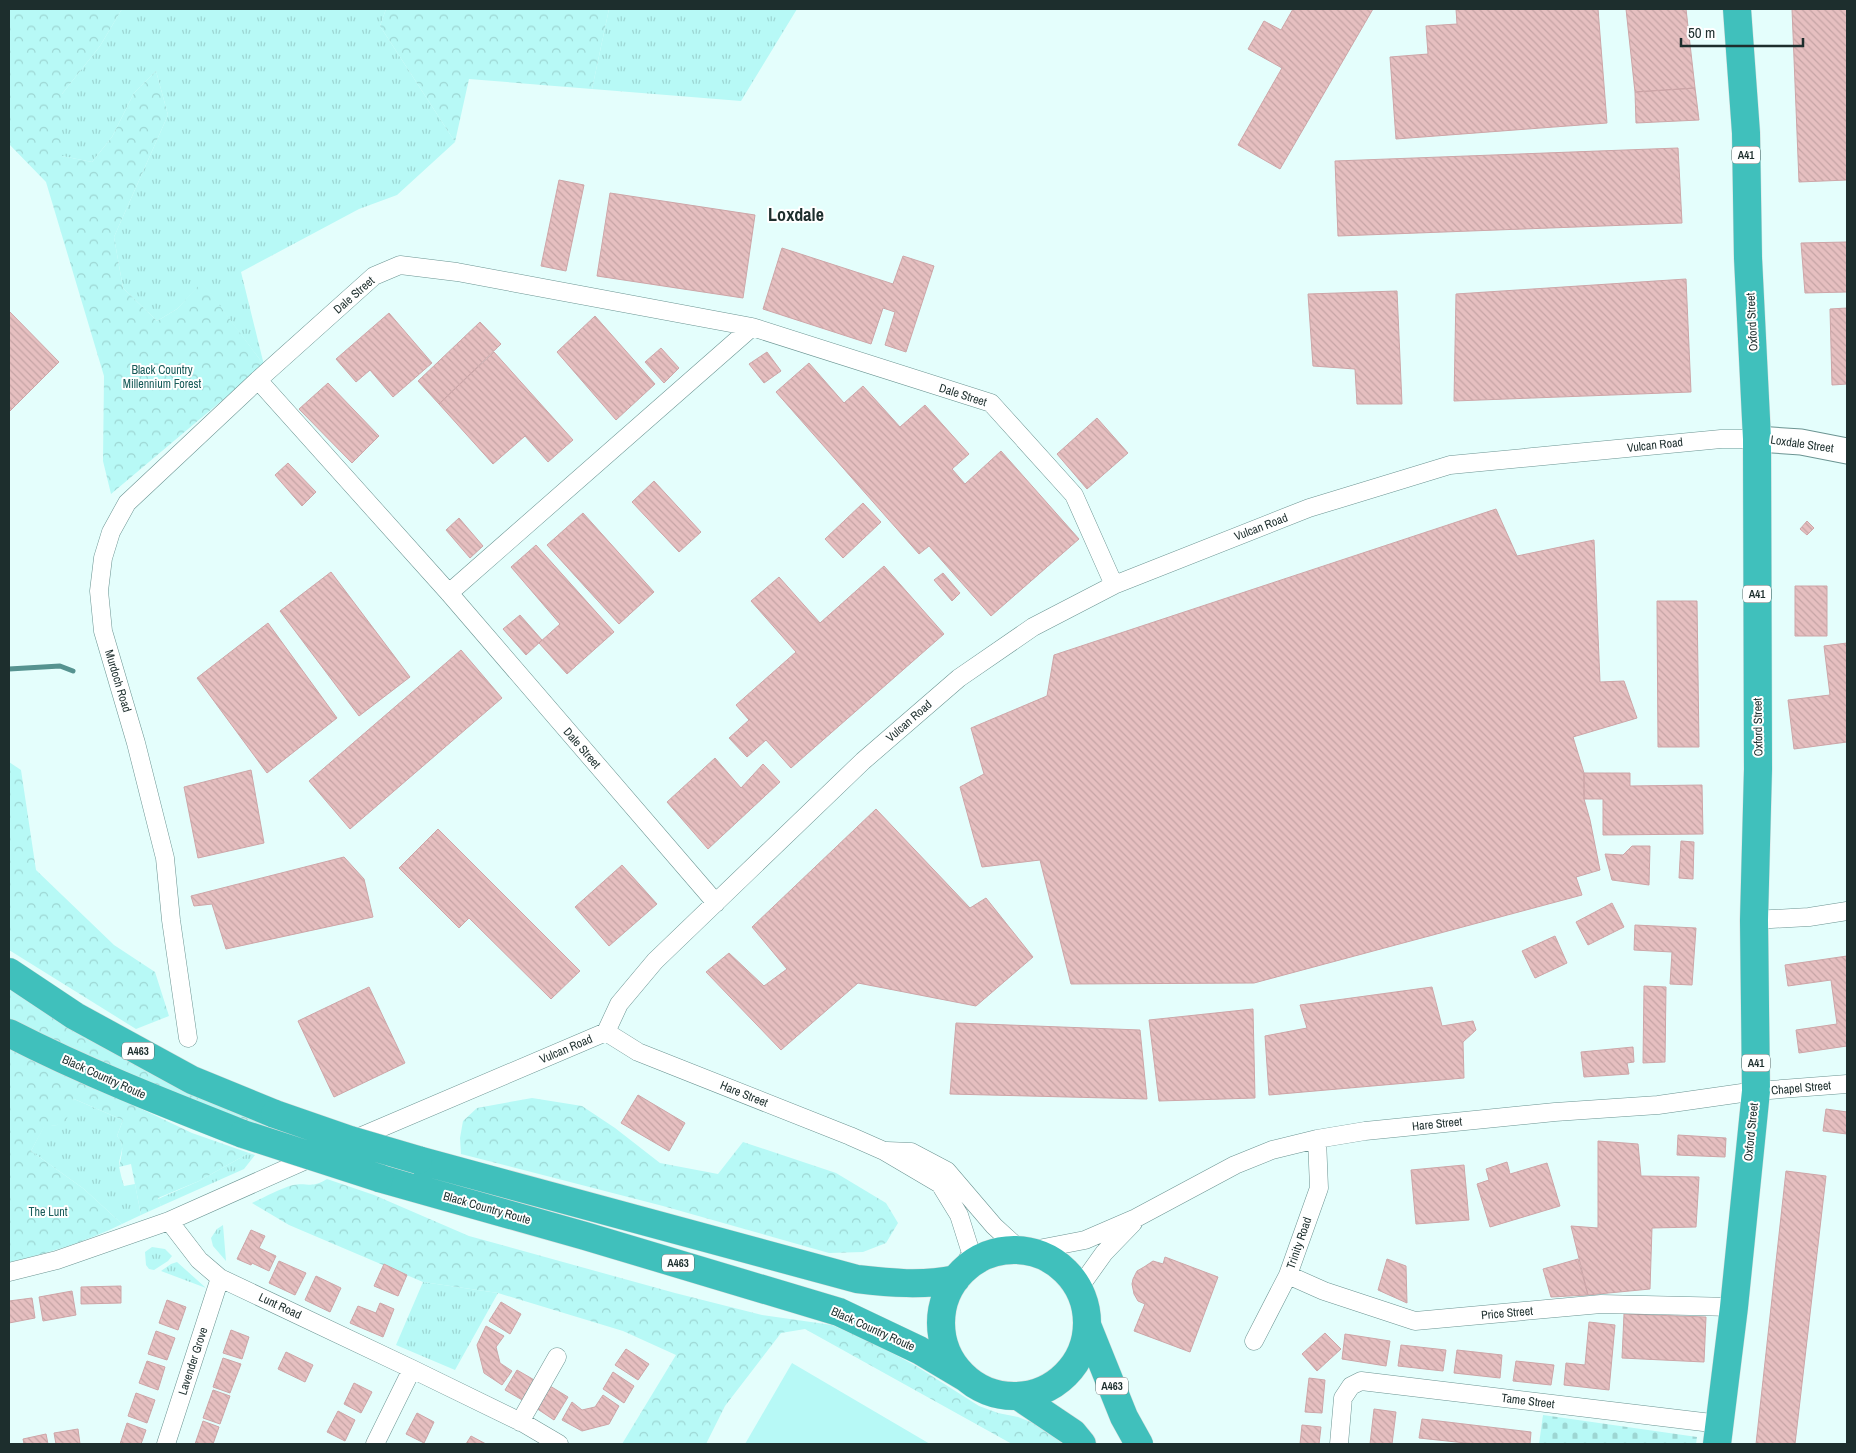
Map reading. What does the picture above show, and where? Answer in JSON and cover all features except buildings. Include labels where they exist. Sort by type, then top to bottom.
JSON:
[{"type":"highway","name":"Oxford Street","points":[[1719,1434],[1756,1091],[1754,920],[1758,769],[1757,439],[1748,258],[1746,133],[1737,9]]},
{"type":"highway","name":"A463","points":[[9,972],[75,1016],[192,1080],[275,1114],[350,1140],[857,1279],[890,1283],[918,1283],[939,1282],[958,1276]]},
{"type":"highway","name":"Black Country Route","points":[[9,1033],[42,1050],[156,1100],[243,1134],[379,1178],[585,1236],[839,1312],[919,1350],[966,1378]]},
{"type":"highway","points":[[1023,1250],[1048,1257],[1060,1265],[1079,1288],[1086,1306],[1088,1325],[1080,1355],[1066,1374],[1048,1388],[1018,1396],[990,1392],[966,1378],[950,1356],[942,1330],[944,1303],[958,1276],[973,1262],[1000,1251],[1023,1250]]},
{"type":"highway","name":"A463","points":[[1088,1325],[1124,1417],[1139,1444]]},
{"type":"highway","points":[[1018,1396],[1073,1433],[1082,1444]]},
{"type":"main road","name":"Loxdale Street","points":[[1757,439],[1801,442],[1847,450]]},
{"type":"street","name":"Dale Street","points":[[716,903],[449,593],[258,380],[374,276],[400,265],[457,272],[752,327],[991,403],[1074,496],[1114,585]]},
{"type":"street","points":[[449,593],[752,327]]},
{"type":"street","name":"Murdoch Road","points":[[188,1038],[171,920],[165,858],[136,743],[103,631],[100,592],[103,558],[111,532],[127,503],[258,380]]},
{"type":"street","name":"Vulcan Road","points":[[169,1221],[415,1112],[606,1032],[619,1004],[656,961],[864,761],[959,678],[1033,628],[1114,585],[1309,508],[1450,465],[1721,439],[1757,439]]},
{"type":"street","points":[[1754,920],[1847,911]]},
{"type":"street","name":"Hare Street","points":[[606,1032],[638,1052],[884,1151],[940,1184],[959,1215],[971,1253],[958,1276]]},
{"type":"street","name":"Chapel Street","points":[[1756,1091],[1847,1084]]},
{"type":"street","name":"Hare Street","points":[[884,1151],[911,1152],[948,1171],[994,1226],[1023,1250],[1085,1240],[1136,1218],[1235,1165],[1272,1150],[1317,1139],[1365,1131],[1555,1112],[1658,1105],[1756,1091]]},
{"type":"street","name":"Trinity Road","points":[[1254,1341],[1288,1275],[1319,1188],[1317,1139]]},
{"type":"street","name":"Hare Street","points":[[1079,1288],[1104,1253],[1136,1218]]},
{"type":"street","points":[[9,1272],[57,1260],[169,1221]]},
{"type":"street","name":"Lunt Road","points":[[169,1221],[199,1260],[220,1278],[412,1368],[520,1422],[559,1444]]},
{"type":"street","name":"Price Street","points":[[1288,1275],[1324,1291],[1415,1321],[1600,1304],[1734,1307]]},
{"type":"street","name":"Lavender Grove","points":[[166,1444],[220,1278]]},
{"type":"street","points":[[520,1422],[558,1358]]},
{"type":"street","points":[[375,1444],[412,1368]]},
{"type":"street","name":"Tame Street","points":[[1339,1444],[1343,1398],[1351,1386],[1361,1381],[1719,1434]]},
{"type":"green space","name":"Black Country Millennium Forest","points":[[9,9],[122,9],[100,46],[62,94],[62,156],[92,162],[112,137],[134,93],[156,71],[168,115],[114,237],[123,288],[157,321],[177,309],[202,282],[264,365],[111,494],[103,461],[104,376],[46,182],[9,144]]},
{"type":"green space","points":[[122,9],[386,9],[380,26],[455,142],[397,195],[359,209],[241,272],[264,365],[202,283],[177,309],[157,321],[123,288],[114,237],[168,115],[156,71],[134,93],[112,137],[92,162],[62,156],[62,94],[100,46]]},
{"type":"green space","points":[[386,9],[609,9],[592,89],[469,79],[455,142],[380,26]]},
{"type":"green space","points":[[609,9],[797,9],[741,101],[592,89]]},
{"type":"green space","points":[[9,762],[21,770],[36,870],[114,945],[155,972],[169,1016],[136,1029],[9,950]]},
{"type":"green space","points":[[9,982],[282,1128],[272,1134],[50,1041],[9,1021]]},
{"type":"green space","name":"The Lunt","points":[[9,1046],[192,1133],[249,1153],[199,1181],[158,1198],[161,1206],[141,1215],[131,1164],[119,1167],[122,1147],[117,1136],[123,1120],[74,1099],[66,1121],[44,1127],[31,1151],[84,1189],[122,1224],[67,1246],[9,1262]]},
{"type":"green space","points":[[532,1098],[582,1106],[615,1128],[660,1163],[718,1174],[743,1142],[836,1173],[886,1203],[898,1223],[886,1243],[863,1252],[829,1253],[663,1206],[461,1154],[460,1138],[463,1121],[477,1108]]},
{"type":"green space","points":[[74,1099],[123,1120],[117,1136],[122,1144],[119,1168],[124,1186],[135,1184],[141,1215],[122,1224],[84,1189],[31,1151],[44,1126],[57,1125]]},
{"type":"green space","points":[[249,1153],[255,1155],[244,1169],[161,1206],[158,1199],[199,1181]]},
{"type":"green space","points":[[327,1179],[374,1195],[469,1236],[762,1315],[832,1325],[876,1344],[916,1366],[979,1406],[998,1413],[1018,1417],[1041,1426],[1063,1444],[1012,1444],[805,1329],[781,1333],[725,1406],[706,1444],[622,1444],[676,1355],[623,1331],[498,1293],[423,1282],[289,1225],[252,1203],[293,1185],[317,1184]]},
{"type":"green space","points":[[223,1225],[226,1261],[213,1246],[211,1238],[217,1229]]},
{"type":"green space","points":[[152,1247],[165,1249],[172,1256],[154,1270],[149,1269],[146,1265],[145,1252]]},
{"type":"green space","points":[[177,1262],[206,1288],[161,1271]]},
{"type":"green space","points":[[423,1282],[498,1293],[455,1370],[396,1345]]},
{"type":"green space","points":[[792,1363],[930,1444],[745,1444]]},
{"type":"green space","points":[[1543,1415],[1697,1437],[1696,1444],[1539,1444]]},
{"type":"waterway","points":[[9,669],[60,666],[73,671]]},
{"type":"district","name":"Loxdale","points":[[796,214]]}]
